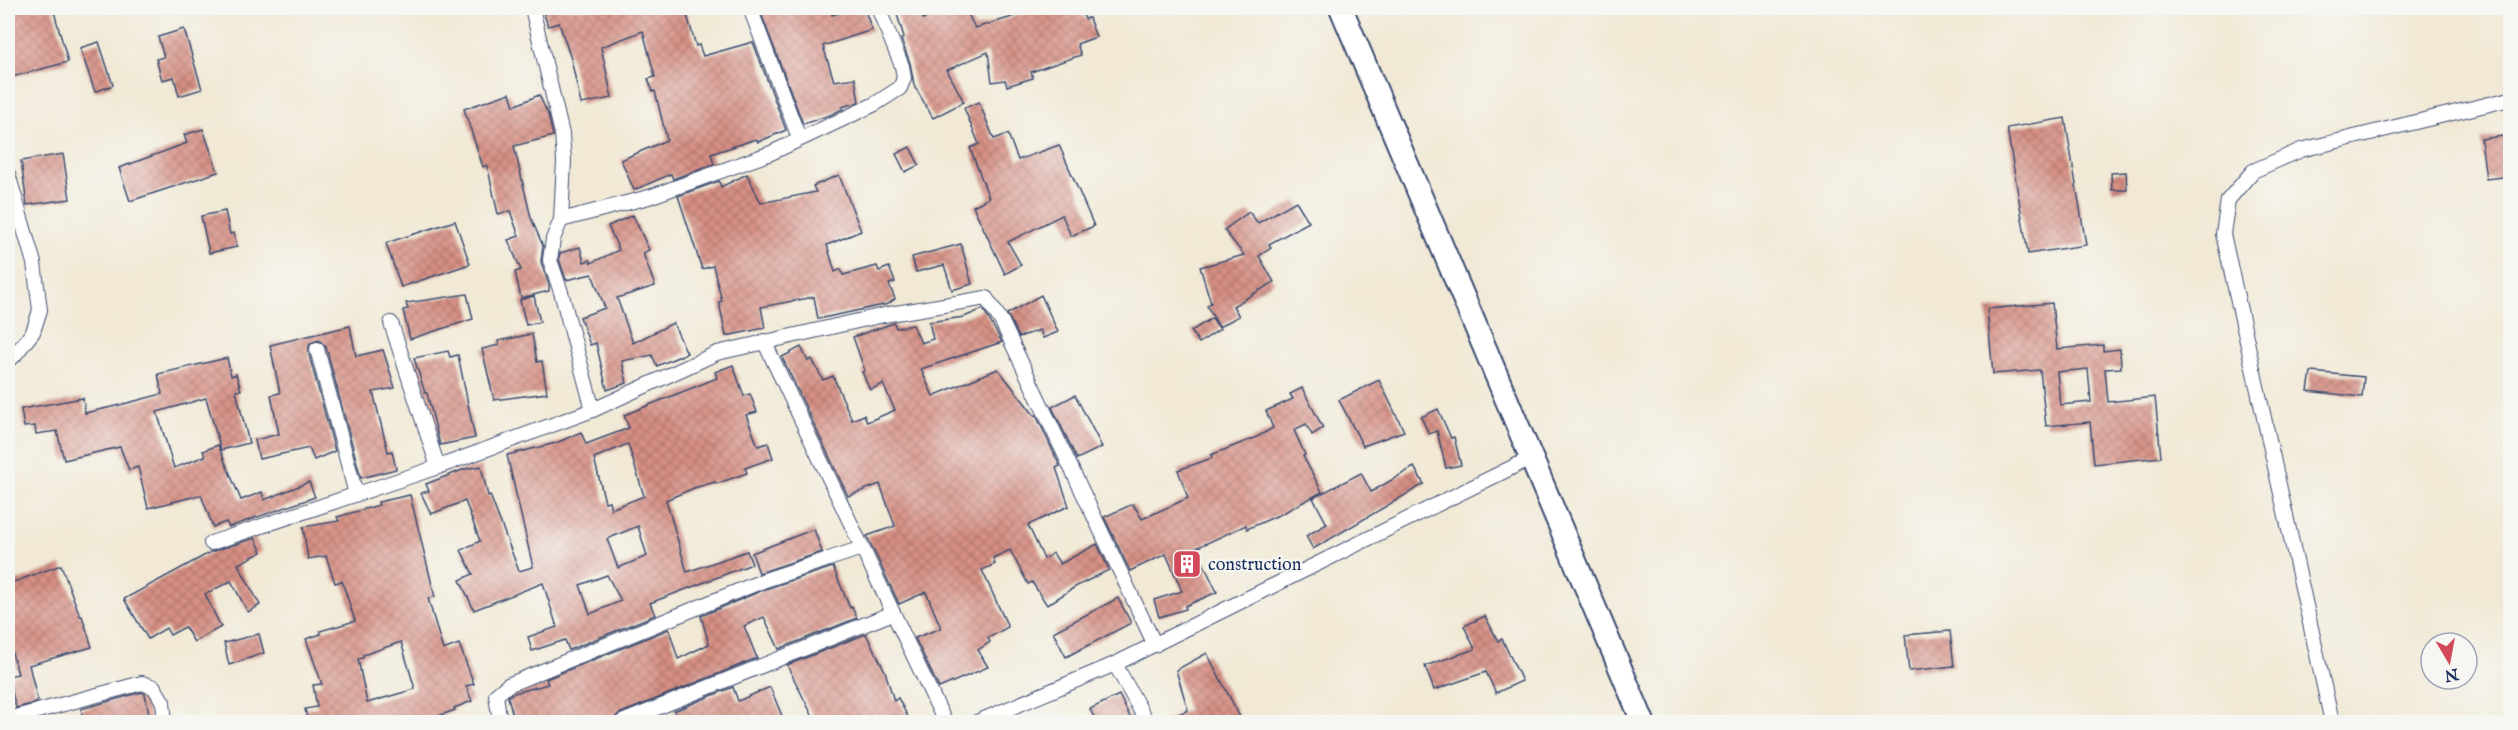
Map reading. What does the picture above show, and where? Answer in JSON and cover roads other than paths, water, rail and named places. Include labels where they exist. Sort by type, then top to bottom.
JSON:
[{"type":"main road","points":[[1341,8],[1643,723]]},
{"type":"street","points":[[532,8],[562,134],[564,161],[561,220],[553,239],[550,260],[593,410]]},
{"type":"street","points":[[750,8],[799,138]]},
{"type":"street","points":[[561,220],[649,197],[771,153],[875,104],[900,88],[904,78],[902,66],[878,8]]},
{"type":"street","points":[[2332,723],[2223,234],[2228,200],[2253,171],[2301,150],[2511,99]]},
{"type":"street","points":[[8,174],[34,263],[40,310],[33,332],[14,356],[8,360]]},
{"type":"street","points":[[212,543],[438,467],[593,410],[717,352],[884,315],[986,298],[1002,322],[1155,645]]},
{"type":"street","points":[[391,323],[438,467]]},
{"type":"street","points":[[764,341],[945,723]]},
{"type":"street","points":[[316,349],[356,494]]},
{"type":"street","points":[[977,723],[1155,645],[1531,458]]},
{"type":"street","points":[[500,723],[496,696],[508,685],[765,580],[862,548]]},
{"type":"street","points":[[622,723],[893,613]]},
{"type":"street","points":[[1115,664],[1147,723]]},
{"type":"street","points":[[8,719],[142,683],[154,687],[159,694],[163,702],[165,723]]},
{"type":"place","name":"construction","points":[[1187,564]]}]
